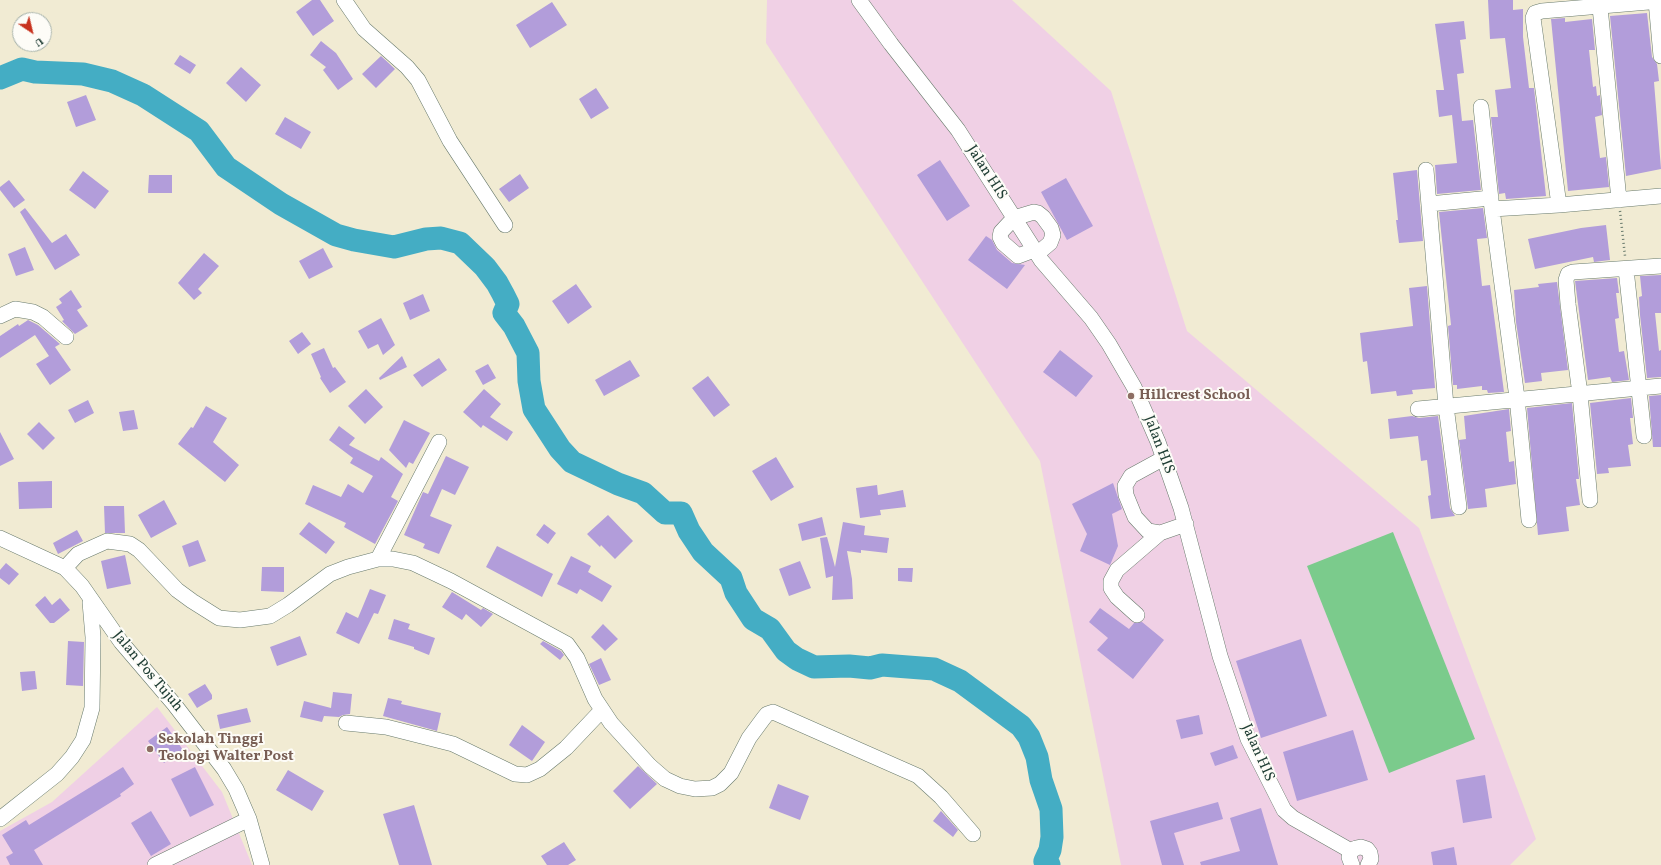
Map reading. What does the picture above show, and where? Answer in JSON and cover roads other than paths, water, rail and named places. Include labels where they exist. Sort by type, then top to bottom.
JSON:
[{"type":"street","points":[[344,0],[364,29],[407,67],[418,80],[450,141],[505,224]]},
{"type":"street","name":"Jalan HIS","points":[[859,0],[958,130],[1035,252],[1091,318],[1110,344],[1134,387],[1164,458],[1186,524],[1220,656],[1248,739],[1279,803],[1293,818],[1351,858],[1356,848],[1361,847],[1366,849],[1370,853],[1371,859],[1368,865]]},
{"type":"street","points":[[1559,205],[1533,18],[1538,11],[1582,4],[1600,7],[1658,1],[1661,56]]},
{"type":"street","points":[[1600,7],[1618,200]]},
{"type":"street","points":[[1481,107],[1491,203],[1517,398],[1529,520]]},
{"type":"street","points":[[1426,170],[1446,406],[1459,508]]},
{"type":"street","points":[[1429,204],[1491,203],[1559,205],[1661,196]]},
{"type":"street","points":[[1034,212],[1038,213],[1048,222],[1053,235],[1052,239],[1045,248],[1035,252],[1018,256],[1003,243],[1000,237],[1001,232],[1014,218],[1034,212]]},
{"type":"street","points":[[1590,500],[1580,394],[1568,304],[1566,282],[1568,274],[1573,272],[1661,266]]},
{"type":"street","points":[[1626,269],[1644,436]]},
{"type":"street","points":[[0,316],[15,309],[33,312],[43,317],[66,337]]},
{"type":"street","points":[[1418,409],[1517,398],[1580,394],[1661,386]]},
{"type":"street","points":[[378,559],[439,442]]},
{"type":"street","points":[[1160,533],[1148,531],[1136,517],[1130,507],[1125,486],[1131,476],[1164,458]]},
{"type":"street","points":[[1137,615],[1116,597],[1111,588],[1111,581],[1117,570],[1160,533],[1186,524]]},
{"type":"street","name":"Jalan Pos Tujuh","points":[[0,538],[65,568],[82,586],[121,642],[208,746],[236,789],[249,819],[262,865]]},
{"type":"street","points":[[65,568],[78,554],[107,541],[130,544],[139,550],[177,590],[192,602],[220,618],[240,620],[270,616],[288,605],[330,574],[348,567],[378,559],[394,559],[413,563],[431,571],[563,641],[571,648],[595,699],[611,723],[665,779],[680,786],[700,789],[712,788],[720,784],[731,773],[749,738],[767,714],[772,712],[918,776],[941,797],[973,834]]},
{"type":"street","points":[[0,819],[57,774],[72,757],[83,740],[92,708],[93,637],[90,598]]},
{"type":"street","points":[[346,722],[386,727],[453,744],[515,774],[527,775],[540,769],[566,748],[602,710]]},
{"type":"street","points":[[155,865],[249,819]]},
{"type":"waterway","points":[[0,78],[22,69],[35,72],[83,74],[112,81],[143,95],[199,131],[226,167],[281,204],[336,235],[354,240],[394,247],[426,239],[441,238],[460,243],[485,267],[497,283],[508,304],[504,313],[514,326],[528,353],[529,381],[534,409],[560,449],[572,462],[618,484],[643,493],[665,513],[681,513],[689,531],[703,552],[731,578],[736,593],[753,619],[770,629],[786,651],[797,659],[814,667],[849,666],[870,668],[882,665],[934,669],[960,681],[1021,726],[1029,737],[1037,757],[1041,780],[1051,809],[1052,837],[1050,850],[1045,861],[1049,865]]},
{"type":"waterway","points":[[1041,865],[1045,861]]},
{"type":"place","name":"Hillcrest School","points":[[1131,396]]},
{"type":"place","name":"Sekolah Tinggi Teologi Walter Post","points":[[150,749]]}]
